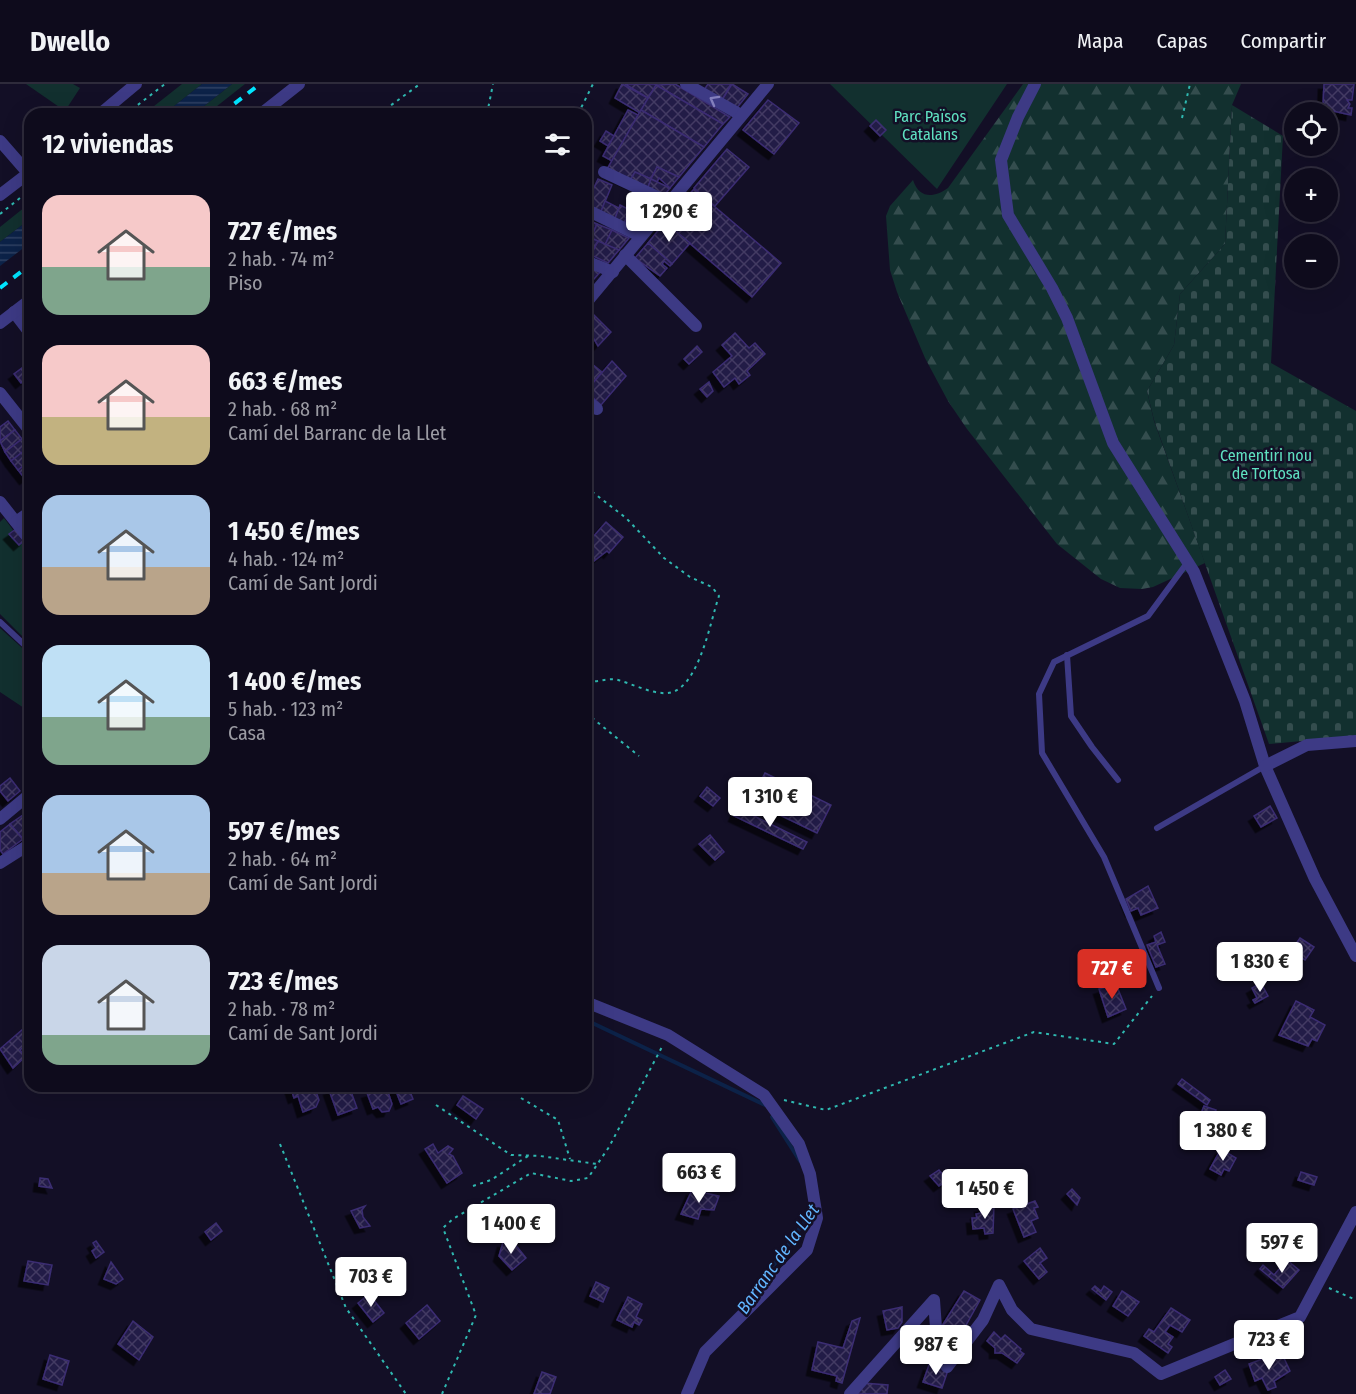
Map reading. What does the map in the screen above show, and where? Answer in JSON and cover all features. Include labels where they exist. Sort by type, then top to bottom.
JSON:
[{"type":"street","points":[[107,108],[136,84]]},
{"type":"street","points":[[269,108],[299,84]]},
{"type":"street","points":[[686,84],[741,115]]},
{"type":"street","points":[[592,296],[768,84]]},
{"type":"street","points":[[1035,84],[1017,117],[1001,160],[1008,215],[1052,288],[1067,318],[1113,443],[1194,572],[1217,625],[1245,701],[1265,766],[1315,879],[1356,956]]},
{"type":"street","points":[[0,141],[24,167]]},
{"type":"street","points":[[604,172],[668,202]]},
{"type":"street","points":[[0,195],[24,177]]},
{"type":"street","points":[[592,212],[640,236]]},
{"type":"street","points":[[625,255],[696,326]]},
{"type":"street","points":[[592,263],[613,272]]},
{"type":"street","points":[[0,323],[24,304]]},
{"type":"street","points":[[14,312],[24,325]]},
{"type":"street","points":[[0,393],[24,423]]},
{"type":"street","points":[[592,405],[597,409]]},
{"type":"street","points":[[0,502],[24,532]]},
{"type":"street","points":[[16,522],[24,516]]},
{"type":"street","points":[[1265,766],[1306,745],[1356,741]]},
{"type":"street","points":[[0,819],[24,799]]},
{"type":"street","points":[[0,864],[24,848]]},
{"type":"street","points":[[592,1004],[668,1035],[764,1095],[799,1144],[810,1174],[817,1218],[807,1250],[705,1352],[687,1394]]},
{"type":"street","points":[[850,1394],[934,1300],[938,1356],[947,1367],[982,1320],[999,1285],[1012,1310],[1031,1329],[1134,1353],[1161,1374],[1300,1317],[1356,1212]]},
{"type":"lane","points":[[1159,988],[1104,857],[1042,753],[1039,694],[1054,662],[1148,616],[1187,563]]},
{"type":"lane","points":[[0,622],[24,644]]},
{"type":"lane","points":[[1067,655],[1071,716],[1118,780]]},
{"type":"lane","points":[[1157,828],[1265,766]]},
{"type":"path","points":[[134,108],[165,84]]},
{"type":"path","points":[[387,108],[420,84]]},
{"type":"path","points":[[488,108],[493,84]]},
{"type":"path","points":[[581,108],[593,84]]},
{"type":"path","points":[[1182,118],[1190,84]]},
{"type":"path","points":[[0,214],[24,195]]},
{"type":"path","points":[[592,492],[626,518],[664,558],[690,577],[712,587],[719,596],[693,674],[681,689],[664,694],[612,679],[592,682]]},
{"type":"path","points":[[592,718],[639,756]]},
{"type":"path","points":[[764,1095],[826,1110],[1034,1032],[1114,1044],[1159,988]]},
{"type":"path","points":[[442,1394],[476,1315],[443,1228],[531,1173],[571,1181],[588,1178],[598,1164],[668,1035]]},
{"type":"path","points":[[522,1098],[558,1120],[570,1161]]},
{"type":"path","points":[[436,1105],[511,1155],[530,1155],[598,1164]]},
{"type":"path","points":[[280,1143],[346,1308],[406,1394]]},
{"type":"path","points":[[473,1186],[491,1180],[530,1155]]},
{"type":"path","points":[[1319,1281],[1337,1293],[1356,1300]]},
{"type":"green space","points":[[26,84],[73,84],[80,88],[67,108],[61,108]]},
{"type":"green space","points":[[182,84],[202,84],[172,108],[152,108]]},
{"type":"green space","points":[[232,84],[245,84],[215,108],[202,108]]},
{"type":"green space","name":"Parc Països Catalans","points":[[830,84],[1007,84],[937,189]]},
{"type":"green space","points":[[1023,84],[1241,84],[1232,105],[1225,244],[1180,294],[1174,345],[1147,391],[1154,421],[1205,563],[1153,587],[1120,588],[1101,579],[1057,544],[967,429],[948,401],[925,358],[890,270],[886,216],[890,206],[913,180],[919,191],[927,195],[937,194],[948,188]]},
{"type":"green space","name":"Cementiri nou de Tortosa","points":[[1232,105],[1283,136],[1271,363],[1356,411],[1356,736],[1269,744],[1154,420],[1147,391],[1174,345],[1180,294],[1225,244]]},
{"type":"green space","points":[[24,208],[24,224],[0,242],[0,227]]},
{"type":"green space","points":[[4,518],[13,530],[10,534],[18,545],[24,543],[24,638],[0,614],[0,522]]},
{"type":"green space","points":[[0,628],[24,650],[24,708],[0,692]]},
{"type":"water","points":[[202,84],[232,84],[202,108],[172,108]]},
{"type":"water","points":[[24,224],[24,248],[0,266],[0,242]]},
{"type":"building","points":[[622,84],[648,98],[640,113],[615,98]]},
{"type":"building","points":[[625,84],[657,84],[648,98]]},
{"type":"building","points":[[675,84],[730,117],[723,124],[656,85]]},
{"type":"building","points":[[708,84],[731,84],[722,100],[704,90]]},
{"type":"building","points":[[732,84],[748,94],[736,109],[722,100]]},
{"type":"building","points":[[1324,84],[1354,84],[1352,100],[1347,100],[1350,104],[1348,108],[1352,108],[1351,115],[1338,112],[1338,102],[1323,102]]},
{"type":"building","points":[[656,85],[723,124],[704,147],[641,110]]},
{"type":"building","points":[[768,100],[799,123],[774,154],[743,130]]},
{"type":"building","points":[[628,110],[638,115],[612,161],[603,156]]},
{"type":"building","points":[[641,110],[704,147],[679,177],[657,167],[651,179],[635,172],[629,182],[606,171]]},
{"type":"building","points":[[876,120],[886,130],[880,136],[870,126]]},
{"type":"building","points":[[606,131],[614,136],[608,146],[600,141]]},
{"type":"building","points":[[727,149],[749,167],[715,206],[694,188]]},
{"type":"building","points":[[657,167],[679,177],[670,188],[659,178],[657,182],[651,179]]},
{"type":"building","points":[[635,172],[651,179],[647,190],[629,182]]},
{"type":"building","points":[[598,179],[612,185],[600,214],[592,209],[592,192]]},
{"type":"building","points":[[651,179],[670,188],[663,197],[647,190]]},
{"type":"building","points":[[694,189],[781,263],[752,297],[665,222]]},
{"type":"building","points":[[605,201],[619,208],[614,221],[600,214]]},
{"type":"building","points":[[620,205],[630,210],[623,225],[614,221]]},
{"type":"building","points":[[632,211],[646,216],[635,230],[623,225]]},
{"type":"building","points":[[592,222],[597,224],[592,236]]},
{"type":"building","points":[[665,222],[690,243],[672,264],[648,243]]},
{"type":"building","points":[[597,224],[612,230],[605,245],[592,238]]},
{"type":"building","points":[[612,230],[629,238],[619,250],[605,245]]},
{"type":"building","points":[[592,238],[598,241],[592,253]]},
{"type":"building","points":[[598,241],[619,250],[608,263],[592,255]]},
{"type":"building","points":[[648,243],[672,264],[670,266],[664,261],[662,264],[667,268],[660,276],[635,258]]},
{"type":"building","points":[[592,266],[602,270],[592,280]]},
{"type":"building","points":[[592,313],[611,332],[598,346],[592,336]]},
{"type":"building","points":[[735,333],[749,348],[755,343],[765,354],[747,371],[750,375],[739,384],[735,378],[724,387],[713,372],[732,356],[722,345]]},
{"type":"building","points":[[697,346],[702,352],[689,364],[684,359]]},
{"type":"building","points":[[612,361],[626,376],[601,405],[592,397],[592,384]]},
{"type":"building","points":[[592,364],[602,372],[592,384]]},
{"type":"building","points":[[24,366],[24,381],[21,383],[14,374]]},
{"type":"building","points":[[709,382],[713,391],[707,397],[700,389]]},
{"type":"building","points":[[8,421],[15,430],[0,441],[0,427]]},
{"type":"building","points":[[15,430],[22,439],[5,452],[0,441]]},
{"type":"building","points":[[22,439],[24,441],[24,451],[11,461],[5,452]]},
{"type":"building","points":[[24,451],[24,466],[18,470],[11,461]]},
{"type":"building","points":[[24,466],[24,478],[18,470]]},
{"type":"building","points":[[606,522],[623,537],[609,553],[607,551],[592,563],[592,538]]},
{"type":"building","points":[[16,529],[24,541],[19,545],[9,534]]},
{"type":"building","points":[[765,773],[831,805],[817,833],[751,801]]},
{"type":"building","points":[[10,778],[20,791],[8,801],[0,791],[0,786]]},
{"type":"building","points":[[707,787],[720,798],[713,806],[700,796]]},
{"type":"building","points":[[1270,806],[1277,818],[1261,827],[1254,816]]},
{"type":"building","points":[[738,808],[807,842],[803,849],[734,816]]},
{"type":"building","points":[[23,815],[24,838],[23,839],[10,824]]},
{"type":"building","points":[[10,824],[23,839],[3,854],[0,850],[0,832]]},
{"type":"building","points":[[710,835],[724,852],[715,860],[699,844]]},
{"type":"building","points":[[1148,886],[1158,908],[1141,915],[1138,908],[1131,911],[1126,899]]},
{"type":"building","points":[[1161,932],[1165,942],[1157,945],[1165,964],[1156,967],[1147,945],[1156,942],[1154,936]]},
{"type":"building","points":[[1300,938],[1314,947],[1305,960],[1291,951]]},
{"type":"building","points":[[1261,983],[1268,996],[1255,1003],[1253,1000],[1257,998],[1252,988]]},
{"type":"building","points":[[1116,984],[1126,1009],[1108,1017],[1099,989]]},
{"type":"building","points":[[1296,1001],[1314,1010],[1310,1017],[1325,1025],[1317,1041],[1312,1039],[1308,1046],[1279,1035]]},
{"type":"building","points":[[24,1030],[24,1046],[20,1050],[24,1058],[13,1068],[0,1049]]},
{"type":"building","points":[[1182,1079],[1210,1100],[1207,1105],[1178,1084]]},
{"type":"building","points":[[292,1092],[316,1092],[319,1100],[316,1107],[303,1112],[298,1096],[294,1098]]},
{"type":"building","points":[[330,1092],[351,1092],[357,1108],[338,1115]]},
{"type":"building","points":[[388,1092],[392,1104],[389,1111],[382,1112],[378,1107],[373,1109],[367,1093]]},
{"type":"building","points":[[396,1092],[410,1092],[413,1099],[401,1104]]},
{"type":"building","points":[[463,1096],[483,1109],[476,1119],[457,1105]]},
{"type":"building","points":[[1204,1106],[1216,1110],[1215,1113],[1221,1115],[1219,1120],[1227,1122],[1221,1140],[1209,1136],[1208,1140],[1196,1136],[1203,1117],[1200,1116]]},
{"type":"building","points":[[433,1144],[438,1153],[448,1146],[453,1149],[449,1154],[453,1156],[462,1173],[447,1183],[425,1149]]},
{"type":"building","points":[[1221,1149],[1236,1158],[1229,1171],[1224,1169],[1221,1175],[1210,1169]]},
{"type":"building","points":[[939,1170],[943,1175],[949,1173],[952,1177],[939,1186],[930,1176]]},
{"type":"building","points":[[1301,1172],[1317,1177],[1314,1185],[1298,1180]]},
{"type":"building","points":[[40,1178],[48,1179],[52,1188],[39,1186]]},
{"type":"building","points":[[1072,1189],[1080,1198],[1077,1205],[1067,1194]]},
{"type":"building","points":[[692,1190],[719,1196],[714,1210],[701,1209],[698,1219],[681,1214]]},
{"type":"building","points":[[1035,1201],[1038,1207],[1034,1208],[1038,1218],[1031,1221],[1036,1232],[1024,1237],[1013,1209]]},
{"type":"building","points":[[994,1205],[993,1233],[985,1234],[984,1228],[973,1229],[972,1218],[977,1218],[976,1214],[981,1213],[980,1207]]},
{"type":"building","points":[[365,1206],[362,1210],[363,1217],[370,1226],[360,1228],[351,1211]]},
{"type":"building","points":[[216,1223],[222,1231],[211,1240],[205,1232]]},
{"type":"building","points":[[96,1241],[104,1252],[96,1258],[92,1251],[96,1248],[93,1243]]},
{"type":"building","points":[[503,1242],[514,1243],[526,1258],[512,1270],[499,1256]]},
{"type":"building","points":[[1040,1248],[1047,1258],[1040,1263],[1047,1272],[1039,1279],[1024,1261]]},
{"type":"building","points":[[1287,1260],[1299,1270],[1283,1288],[1260,1269],[1263,1265],[1274,1275]]},
{"type":"building","points":[[28,1261],[52,1265],[48,1285],[24,1281]]},
{"type":"building","points":[[111,1262],[123,1279],[116,1284],[104,1279]]},
{"type":"building","points":[[596,1282],[609,1288],[603,1302],[590,1296]]},
{"type":"building","points":[[1095,1286],[1101,1291],[1104,1286],[1112,1292],[1106,1300],[1092,1289]]},
{"type":"building","points":[[964,1291],[980,1300],[960,1336],[942,1326]]},
{"type":"building","points":[[1122,1291],[1139,1302],[1128,1316],[1113,1306]]},
{"type":"building","points":[[369,1294],[384,1313],[373,1322],[358,1303]]},
{"type":"building","points":[[628,1297],[642,1304],[636,1317],[642,1320],[639,1325],[634,1322],[632,1327],[617,1320]]},
{"type":"building","points":[[427,1305],[440,1321],[419,1339],[406,1323]]},
{"type":"building","points":[[902,1307],[902,1322],[898,1328],[887,1330],[883,1311]]},
{"type":"building","points":[[1171,1308],[1190,1320],[1182,1332],[1170,1325],[1165,1332],[1173,1337],[1168,1344],[1172,1347],[1168,1353],[1144,1336],[1149,1329],[1154,1332]]},
{"type":"building","points":[[860,1318],[842,1383],[836,1381],[837,1376],[812,1370],[818,1342],[843,1348],[852,1321]]},
{"type":"building","points":[[133,1321],[153,1337],[139,1360],[118,1344]]},
{"type":"building","points":[[994,1332],[1001,1339],[1005,1335],[1021,1349],[1020,1351],[1024,1354],[1017,1363],[1002,1353],[995,1353],[995,1348],[987,1341]]},
{"type":"building","points":[[50,1355],[69,1361],[62,1385],[43,1379]]},
{"type":"building","points":[[1283,1356],[1290,1371],[1274,1381],[1276,1387],[1268,1390],[1262,1378],[1255,1381],[1249,1364],[1265,1358],[1267,1363]]},
{"type":"building","points":[[929,1365],[948,1370],[942,1388],[923,1382]]},
{"type":"building","points":[[1225,1370],[1231,1379],[1220,1385],[1215,1377]]},
{"type":"building","points":[[542,1372],[556,1377],[550,1394],[534,1394]]},
{"type":"building","points":[[863,1383],[888,1385],[887,1394],[858,1394]]},
{"type":"waterway","name":"Barranc de la Llet","points":[[592,1023],[765,1105]]},
{"type":"waterway","name":"Barranc de la Llet","points":[[772,1117],[800,1161]]},
{"type":"waterway","name":"Barranc de la Llet","points":[[747,1303],[812,1211]]},
{"type":"railway","points":[[229,108],[260,84]]},
{"type":"railway","points":[[0,288],[24,270]]}]
